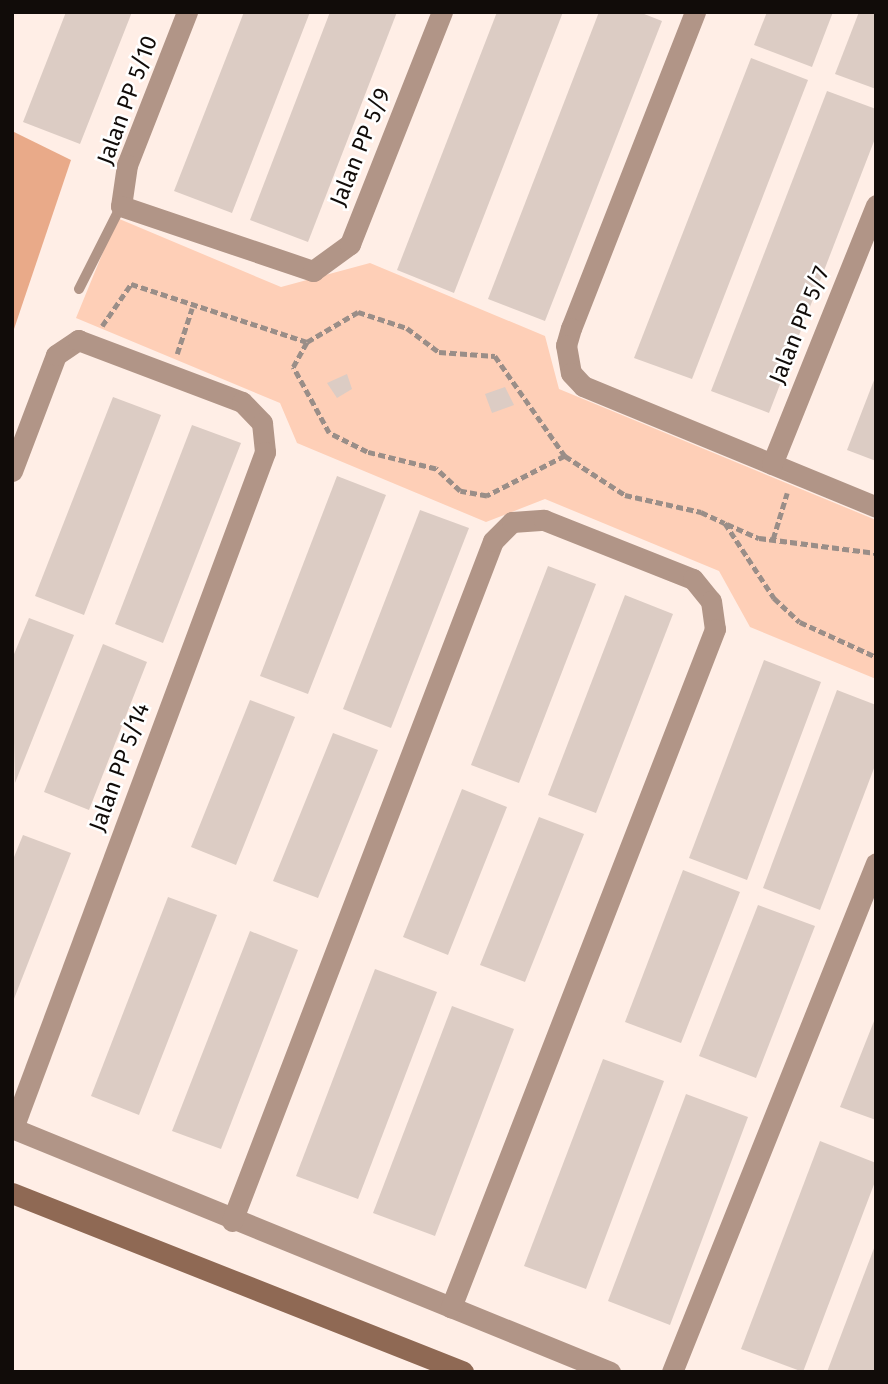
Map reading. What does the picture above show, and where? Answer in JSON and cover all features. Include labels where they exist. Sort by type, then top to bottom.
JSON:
[{"type":"street","name":"Jalan PP 5/10","points":[[121,206],[127,165],[187,12]]},
{"type":"street","name":"Jalan PP 5/9","points":[[121,206],[297,269],[313,271],[350,244],[442,12]]},
{"type":"street","points":[[695,12],[570,328],[566,359],[583,386],[876,507]]},
{"type":"street","name":"Jalan PP 5/7","points":[[772,464],[876,205]]},
{"type":"street","points":[[12,471],[56,355],[66,342],[93,343],[170,374]]},
{"type":"street","name":"Jalan PP 5/14","points":[[13,1128],[265,452],[262,423],[242,402],[170,374]]},
{"type":"street","points":[[232,1221],[493,541],[512,522],[544,520],[693,579],[711,601],[715,629],[451,1307]]},
{"type":"street","points":[[671,1372],[876,863]]},
{"type":"street","points":[[13,1128],[232,1221],[610,1372]]},
{"type":"street","points":[[12,1193],[463,1372]]},
{"type":"lane","points":[[79,289],[121,206]]},
{"type":"path","points":[[93,343],[131,284],[192,308],[307,342]]},
{"type":"path","points":[[170,374],[192,308]]},
{"type":"path","points":[[565,456],[487,496],[460,491],[436,469],[367,452],[329,433],[293,367],[307,342],[358,312],[383,316],[439,352],[495,356],[565,456],[625,495],[701,512],[724,523],[773,539],[876,553]]},
{"type":"path","points":[[773,539],[793,472]]},
{"type":"path","points":[[724,523],[774,598],[800,622],[876,657]]},
{"type":"shaded area","points":[[12,131],[71,160],[12,335]]},
{"type":"shaded area","points":[[117,218],[281,287],[370,263],[545,336],[559,389],[876,520],[876,679],[750,627],[719,571],[545,499],[486,522],[297,443],[280,403],[76,318]]},
{"type":"building","points":[[66,12],[132,12],[80,144],[23,122]]},
{"type":"building","points":[[244,12],[310,12],[232,213],[174,191]]},
{"type":"building","points":[[330,12],[397,12],[308,242],[250,220]]},
{"type":"building","points":[[497,12],[563,12],[454,293],[397,270]]},
{"type":"building","points":[[599,12],[639,12],[662,21],[545,321],[488,299]]},
{"type":"building","points":[[767,12],[833,12],[812,67],[754,45]]},
{"type":"building","points":[[859,12],[876,12],[876,89],[835,74]]},
{"type":"building","points":[[751,58],[808,80],[692,379],[634,358]]},
{"type":"building","points":[[827,91],[876,109],[876,136],[769,413],[711,391]]},
{"type":"building","points":[[347,374],[352,389],[337,398],[327,383]]},
{"type":"building","points":[[876,375],[876,461],[847,450]]},
{"type":"building","points":[[505,387],[514,405],[492,413],[485,394]]},
{"type":"building","points":[[113,397],[161,415],[84,615],[35,596]]},
{"type":"building","points":[[192,425],[241,443],[163,643],[115,624]]},
{"type":"building","points":[[337,476],[386,495],[308,694],[260,676]]},
{"type":"building","points":[[420,510],[469,528],[391,728],[343,709]]},
{"type":"building","points":[[548,566],[596,584],[519,783],[471,765]]},
{"type":"building","points":[[625,595],[673,614],[596,813],[548,795]]},
{"type":"building","points":[[29,618],[74,635],[15,783],[12,659]]},
{"type":"building","points":[[103,644],[147,662],[89,810],[44,792]]},
{"type":"building","points":[[764,660],[821,682],[747,880],[689,858]]},
{"type":"building","points":[[837,690],[876,705],[876,763],[820,910],[763,888]]},
{"type":"building","points":[[250,700],[295,717],[236,865],[191,847]]},
{"type":"building","points":[[333,733],[378,750],[318,898],[273,881]]},
{"type":"building","points":[[462,789],[507,807],[448,955],[403,937]]},
{"type":"building","points":[[539,817],[584,834],[525,982],[480,965]]},
{"type":"building","points":[[23,835],[71,853],[12,1004],[12,862]]},
{"type":"building","points":[[683,870],[740,892],[681,1043],[625,1022]]},
{"type":"building","points":[[168,897],[217,915],[139,1115],[91,1096]]},
{"type":"building","points":[[758,905],[815,926],[756,1078],[699,1056]]},
{"type":"building","points":[[250,931],[298,950],[221,1149],[172,1131]]},
{"type":"building","points":[[375,969],[437,992],[358,1199],[296,1176]]},
{"type":"building","points":[[452,1006],[514,1029],[435,1236],[373,1213]]},
{"type":"building","points":[[876,1016],[876,1120],[840,1107]]},
{"type":"building","points":[[603,1059],[664,1081],[586,1289],[524,1266]]},
{"type":"building","points":[[686,1094],[748,1117],[670,1325],[608,1301]]},
{"type":"building","points":[[820,1141],[876,1163],[876,1179],[803,1372],[741,1349]]},
{"type":"building","points":[[876,1243],[876,1372],[827,1372]]}]
